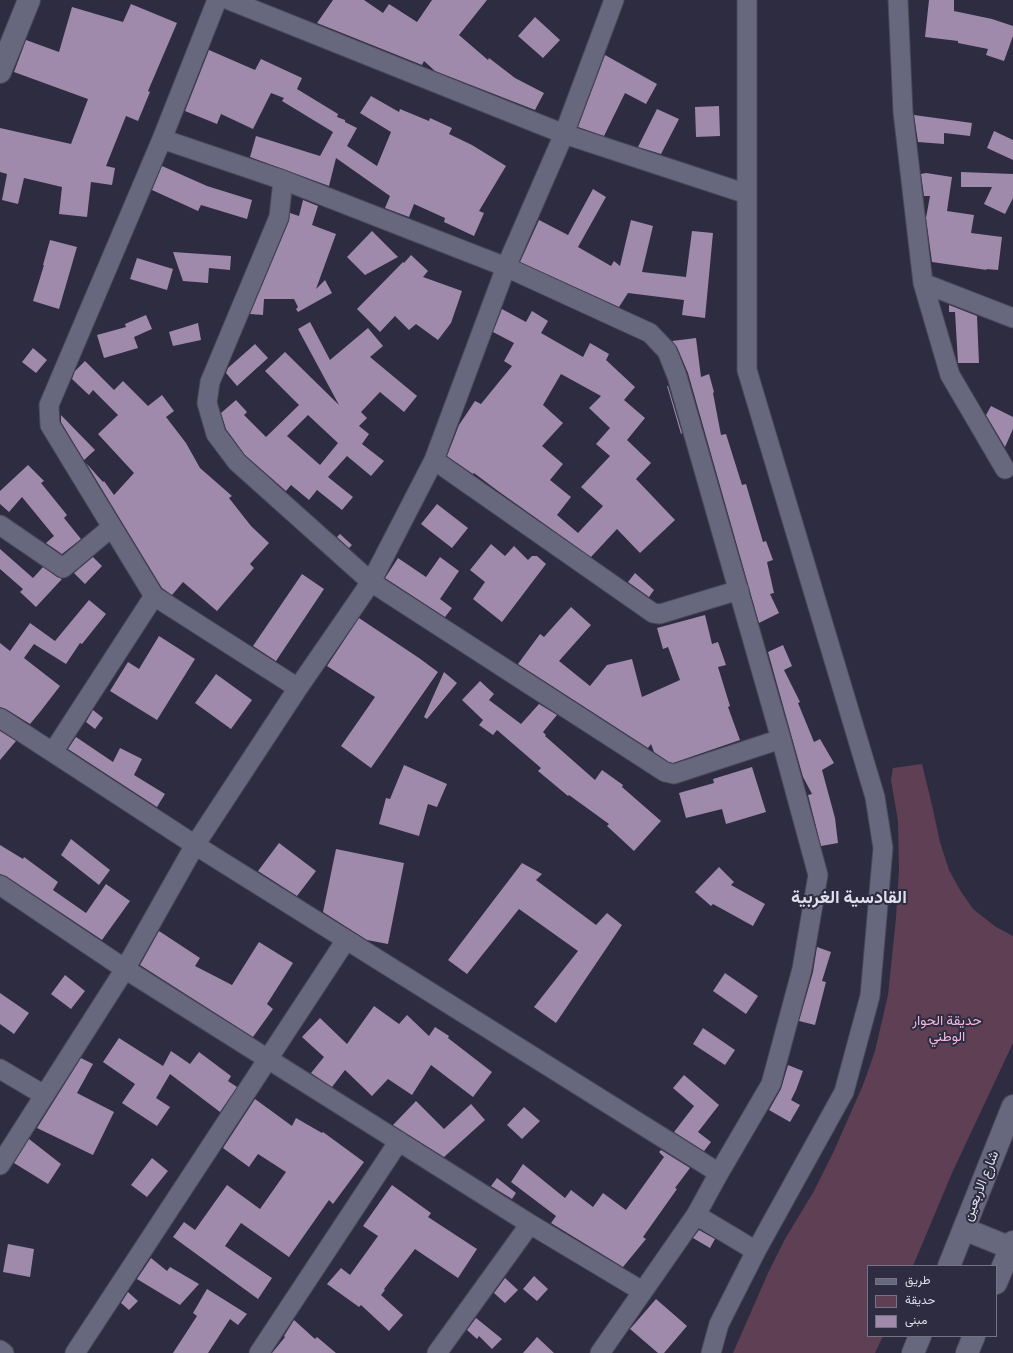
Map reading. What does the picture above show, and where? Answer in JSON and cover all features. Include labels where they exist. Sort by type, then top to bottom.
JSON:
[{"type":"main road","points":[[0,72],[29,0]]},
{"type":"main road","name":"شارع الاربعين","points":[[949,1265],[1013,1106]]},
{"type":"main road","points":[[964,1229],[1012,1245],[997,1282]]},
{"type":"main road","points":[[913,1353],[920,1337]]},
{"type":"main road","points":[[967,1353],[974,1337]]},
{"type":"street","points":[[217,0],[162,139],[49,405],[50,426],[154,596],[298,688]]},
{"type":"street","points":[[229,0],[564,134],[747,194]]},
{"type":"street","points":[[0,1165],[126,969],[195,845],[298,688],[371,582],[434,460],[506,267],[564,134],[614,0]]},
{"type":"street","points":[[711,1353],[718,1324],[756,1251],[844,1092],[870,996],[883,848],[875,797],[747,370],[747,0]]},
{"type":"street","points":[[898,0],[903,112],[923,283],[950,375],[1005,469]]},
{"type":"street","points":[[162,139],[283,180],[506,267],[650,333],[667,351],[678,376],[818,875],[802,969],[771,1084],[696,1215],[600,1353]]},
{"type":"street","points":[[283,180],[279,217],[210,382],[207,404],[216,434],[238,462],[371,582],[666,772],[674,774],[781,739]]},
{"type":"street","points":[[923,283],[1013,318]]},
{"type":"street","points":[[434,460],[653,613],[660,614],[739,590]]},
{"type":"street","points":[[0,525],[64,568],[112,527]]},
{"type":"street","points":[[53,752],[154,596]]},
{"type":"street","points":[[0,718],[195,845],[719,1173]]},
{"type":"street","points":[[0,885],[126,969],[530,1224],[642,1291]]},
{"type":"street","points":[[75,1353],[346,940]]},
{"type":"street","points":[[0,1068],[44,1095]]},
{"type":"street","points":[[259,1353],[400,1141]]},
{"type":"street","points":[[696,1215],[756,1251]]},
{"type":"street","points":[[437,1353],[530,1224]]},
{"type":"street","points":[[0,1350],[4,1353]]},
{"type":"green space","name":"حديقة الحوار الوطني","points":[[922,764],[940,842],[949,870],[973,909],[996,927],[1013,936],[1013,1043],[952,1173],[913,1265],[867,1265],[867,1337],[883,1337],[875,1353],[733,1353],[768,1273],[785,1239],[814,1191],[833,1153],[863,1085],[875,1051],[888,995],[896,918],[899,870],[898,821],[891,780],[893,768]]},
{"type":"building","points":[[333,0],[364,0],[383,13],[389,4],[417,22],[432,0],[487,0],[459,35],[488,60],[489,58],[515,78],[544,93],[535,110],[435,71],[424,61],[422,65],[317,23]]},
{"type":"building","points":[[929,0],[954,0],[954,11],[992,19],[1013,26],[1013,36],[1004,61],[986,55],[988,49],[958,43],[958,41],[925,37]]},
{"type":"building","points":[[131,4],[177,23],[148,91],[150,92],[138,121],[126,116],[106,166],[115,168],[112,185],[91,182],[87,217],[59,214],[62,187],[24,178],[18,204],[2,200],[7,174],[0,172],[0,128],[71,144],[88,99],[14,72],[26,40],[59,52],[72,7],[123,22]]},
{"type":"building","points":[[535,17],[560,40],[543,58],[518,36]]},
{"type":"building","points":[[209,50],[255,70],[261,59],[302,78],[297,89],[338,114],[337,117],[345,120],[345,122],[357,128],[347,146],[377,166],[391,132],[360,113],[371,96],[399,112],[400,109],[429,121],[430,118],[452,128],[449,134],[472,145],[506,166],[479,211],[484,213],[474,236],[444,222],[445,218],[414,204],[409,217],[385,208],[390,196],[336,158],[329,186],[250,157],[256,136],[320,156],[333,132],[282,101],[284,98],[271,93],[253,129],[221,114],[217,124],[185,111]]},
{"type":"building","points":[[605,55],[657,84],[646,104],[625,93],[604,136],[578,127]]},
{"type":"building","points":[[719,106],[720,136],[696,137],[695,107]]},
{"type":"building","points":[[657,109],[679,119],[661,154],[638,147]]},
{"type":"building","points":[[914,115],[972,123],[970,136],[944,133],[944,144],[918,142]]},
{"type":"building","points":[[994,131],[1013,140],[1013,160],[987,148]]},
{"type":"building","points":[[162,166],[207,186],[252,200],[247,219],[201,205],[198,211],[152,190]]},
{"type":"building","points":[[961,172],[1013,174],[1013,198],[1005,214],[984,204],[992,187],[961,187]]},
{"type":"building","points":[[926,173],[952,177],[947,211],[974,215],[971,233],[1002,237],[998,270],[986,269],[987,270],[932,262],[926,218],[930,196],[924,196],[921,174]]},
{"type":"building","points":[[593,189],[606,197],[578,247],[611,266],[614,261],[620,266],[631,220],[653,226],[642,272],[686,277],[692,231],[713,233],[705,318],[682,315],[684,300],[628,293],[619,307],[520,262],[539,220],[568,235]]},
{"type":"building","points":[[303,200],[318,206],[312,225],[336,234],[316,289],[325,280],[332,293],[298,312],[296,309],[298,307],[294,299],[264,299],[263,315],[250,314],[289,221],[290,213],[299,216]]},
{"type":"building","points":[[372,231],[398,257],[365,275],[347,257]]},
{"type":"building","points":[[50,240],[77,247],[59,309],[33,301]]},
{"type":"building","points":[[173,252],[231,256],[230,270],[209,268],[208,283],[183,281]]},
{"type":"building","points":[[411,255],[428,271],[423,277],[462,291],[451,323],[438,340],[416,324],[409,330],[395,316],[380,332],[357,309]]},
{"type":"building","points":[[137,258],[173,269],[167,290],[130,279]]},
{"type":"building","points":[[949,305],[977,316],[979,363],[958,363],[955,312],[949,312]]},
{"type":"building","points":[[502,309],[526,322],[532,311],[548,321],[541,333],[583,357],[590,343],[609,354],[606,360],[635,387],[624,400],[645,418],[627,440],[651,463],[636,479],[675,520],[640,553],[617,529],[591,557],[474,473],[473,474],[447,456],[459,425],[475,401],[481,404],[512,366],[504,361],[514,343],[493,332]],"holes":[[[561,374],[601,396],[589,408],[610,428],[596,444],[610,456],[581,487],[603,506],[578,533],[557,515],[571,497],[550,480],[563,464],[542,446],[563,423],[543,405]]]},
{"type":"building","points":[[146,315],[152,329],[134,337],[138,348],[104,358],[97,335],[126,327],[125,324]]},
{"type":"building","points":[[310,322],[330,360],[368,328],[383,346],[370,357],[417,396],[404,412],[380,392],[361,412],[367,418],[359,426],[369,434],[362,444],[384,461],[371,476],[347,456],[328,477],[353,497],[342,510],[317,490],[309,500],[291,485],[286,491],[245,455],[226,429],[221,413],[236,400],[247,412],[244,415],[266,437],[299,405],[265,371],[285,352],[339,405],[298,329]],"holes":[[[308,415],[338,443],[320,465],[287,436]]]},
{"type":"building","points":[[198,323],[201,340],[173,346],[169,332]]},
{"type":"building","points":[[696,338],[701,377],[709,374],[714,392],[721,435],[726,434],[742,485],[746,484],[763,542],[766,541],[773,560],[767,562],[774,593],[770,594],[779,613],[759,623],[688,373],[677,347],[672,341]]},
{"type":"building","points":[[255,344],[268,358],[237,386],[226,373],[228,368]]},
{"type":"building","points":[[33,348],[47,360],[36,373],[22,362]]},
{"type":"building","points":[[85,361],[114,390],[123,381],[148,406],[162,395],[174,411],[166,417],[186,443],[200,468],[232,496],[229,498],[251,526],[269,543],[250,564],[254,568],[217,611],[183,582],[172,595],[162,588],[86,463],[103,482],[104,481],[114,495],[134,473],[98,434],[118,415],[93,390],[89,395],[72,379],[75,371]]},
{"type":"building","points":[[667,386],[682,433],[681,434]]},
{"type":"building","points":[[991,406],[1013,417],[1013,429],[1005,447],[986,415]]},
{"type":"building","points":[[61,415],[95,450],[84,460],[61,422]]},
{"type":"building","points":[[28,465],[44,481],[41,483],[67,515],[64,518],[81,539],[62,554],[46,543],[54,536],[22,497],[9,512],[0,504],[0,491]]},
{"type":"building","points":[[437,504],[468,528],[452,548],[421,524]]},
{"type":"building","points":[[340,534],[352,545],[349,548],[337,537]]},
{"type":"building","points":[[491,544],[505,556],[514,546],[528,560],[532,556],[537,556],[546,564],[502,622],[473,599],[485,582],[470,570]]},
{"type":"building","points":[[0,549],[33,578],[43,567],[62,579],[36,607],[20,592],[23,589],[0,569]]},
{"type":"building","points":[[93,557],[102,566],[85,584],[74,573]]},
{"type":"building","points":[[440,557],[459,571],[440,599],[452,608],[445,617],[385,578],[398,558],[426,577]]},
{"type":"building","points":[[635,573],[654,590],[649,597],[628,582]]},
{"type":"building","points":[[302,574],[324,589],[276,661],[253,646]]},
{"type":"building","points":[[89,600],[106,614],[82,644],[80,643],[66,664],[34,644],[24,658],[60,686],[40,712],[30,724],[6,709],[0,707],[0,643],[10,651],[30,623],[55,641]]},
{"type":"building","points":[[571,607],[591,625],[559,661],[590,686],[607,665],[632,659],[642,697],[680,680],[668,647],[663,649],[657,628],[705,615],[712,644],[718,642],[726,665],[718,667],[730,706],[728,707],[740,740],[673,763],[669,762],[654,752],[651,744],[648,748],[518,664],[540,634],[544,637]]},
{"type":"building","points":[[359,618],[438,672],[371,768],[341,746],[375,697],[327,666]]},
{"type":"building","points":[[159,636],[195,659],[157,720],[110,691],[128,662],[139,669]]},
{"type":"building","points":[[783,645],[792,666],[784,670],[800,702],[798,703],[814,742],[820,739],[834,763],[822,770],[835,818],[838,843],[821,846],[808,795],[812,794],[803,777],[768,652]]},
{"type":"building","points":[[444,672],[457,683],[427,719],[424,717]]},
{"type":"building","points":[[216,674],[252,700],[231,729],[195,703]]},
{"type":"building","points":[[480,681],[494,694],[489,700],[521,724],[539,704],[557,715],[543,732],[546,735],[545,736],[595,780],[602,770],[623,785],[622,787],[661,821],[634,851],[607,826],[609,824],[569,795],[568,796],[538,771],[541,768],[497,730],[493,735],[479,725],[483,720],[462,700]]},
{"type":"building","points":[[93,710],[103,718],[95,729],[86,722]]},
{"type":"building","points":[[0,731],[16,741],[0,760]]},
{"type":"building","points":[[76,737],[113,762],[120,748],[142,759],[134,775],[165,794],[157,807],[68,749]]},
{"type":"building","points":[[404,765],[447,784],[437,807],[428,804],[419,836],[379,824],[386,798],[390,799]]},
{"type":"building","points":[[752,767],[766,812],[726,824],[722,809],[686,818],[679,793],[714,783],[713,779]]},
{"type":"building","points":[[71,839],[110,870],[99,885],[61,855]]},
{"type":"building","points":[[279,843],[316,871],[297,896],[258,871]]},
{"type":"building","points":[[0,845],[23,859],[24,857],[58,882],[53,890],[86,913],[106,884],[130,901],[102,940],[6,876],[0,874]]},
{"type":"building","points":[[336,849],[404,863],[388,944],[367,940],[323,912]]},
{"type":"building","points":[[522,863],[542,874],[536,880],[596,925],[607,913],[622,925],[556,1023],[534,1007],[578,951],[519,909],[467,974],[448,960]]},
{"type":"building","points":[[719,867],[734,882],[731,885],[765,904],[753,926],[713,904],[711,906],[695,892]]},
{"type":"building","points":[[159,931],[200,958],[195,966],[232,985],[259,942],[293,963],[267,1004],[273,1009],[253,1037],[140,965]]},
{"type":"building","points":[[817,947],[831,952],[822,981],[826,982],[815,1025],[799,1021],[813,972]]},
{"type":"building","points":[[725,973],[758,996],[746,1014],[713,991]]},
{"type":"building","points":[[65,975],[85,991],[71,1009],[51,994]]},
{"type":"building","points":[[0,993],[29,1013],[14,1034],[0,1024]]},
{"type":"building","points":[[374,1006],[399,1024],[407,1015],[429,1036],[435,1027],[449,1036],[448,1038],[492,1072],[473,1097],[431,1065],[412,1095],[388,1079],[372,1096],[345,1070],[332,1087],[311,1073],[324,1057],[302,1037],[320,1018],[347,1044]]},
{"type":"building","points":[[703,1028],[735,1050],[725,1065],[693,1044]]},
{"type":"building","points":[[119,1038],[163,1066],[171,1051],[190,1064],[199,1052],[231,1076],[228,1081],[237,1087],[220,1112],[170,1074],[156,1098],[170,1107],[157,1126],[122,1103],[135,1084],[103,1062]]},
{"type":"building","points":[[81,1058],[93,1064],[77,1093],[114,1112],[93,1155],[37,1128]]},
{"type":"building","points":[[788,1065],[803,1071],[791,1100],[800,1105],[790,1122],[769,1110],[781,1089]]},
{"type":"building","points":[[684,1075],[719,1105],[698,1132],[711,1142],[704,1151],[674,1132],[694,1106],[673,1088]]},
{"type":"building","points":[[255,1099],[292,1126],[296,1118],[322,1133],[323,1132],[364,1162],[333,1204],[329,1200],[289,1257],[241,1223],[225,1246],[272,1278],[258,1299],[173,1237],[184,1222],[195,1230],[227,1185],[260,1209],[286,1172],[258,1154],[249,1167],[223,1148]]},
{"type":"building","points":[[416,1101],[444,1129],[471,1104],[485,1120],[444,1157],[393,1125]]},
{"type":"building","points":[[524,1107],[540,1121],[522,1139],[507,1125]]},
{"type":"building","points":[[29,1139],[61,1164],[48,1184],[14,1163]]},
{"type":"building","points":[[661,1150],[690,1168],[643,1237],[646,1239],[623,1267],[551,1223],[556,1216],[511,1182],[523,1164],[565,1198],[571,1190],[593,1207],[603,1193],[626,1210],[664,1157],[659,1152]]},
{"type":"building","points":[[152,1158],[168,1171],[147,1197],[131,1185]]},
{"type":"building","points":[[497,1178],[516,1193],[512,1199],[491,1186]]},
{"type":"building","points":[[392,1185],[431,1213],[428,1217],[477,1249],[458,1278],[415,1249],[381,1295],[403,1315],[389,1331],[361,1305],[359,1307],[327,1284],[341,1268],[350,1275],[378,1236],[363,1226]]},
{"type":"building","points":[[699,1230],[715,1239],[710,1248],[693,1238]]},
{"type":"building","points":[[8,1244],[34,1249],[30,1277],[3,1272]]},
{"type":"building","points":[[151,1258],[167,1271],[170,1267],[199,1284],[180,1305],[137,1279]]},
{"type":"building","points":[[534,1276],[548,1289],[537,1301],[523,1289]]},
{"type":"building","points":[[505,1278],[518,1290],[505,1303],[494,1293]]},
{"type":"building","points":[[207,1289],[247,1314],[238,1325],[230,1319],[208,1353],[173,1353],[197,1316],[193,1313]]},
{"type":"building","points":[[128,1292],[138,1301],[129,1310],[121,1303]]},
{"type":"building","points":[[656,1299],[687,1326],[664,1353],[658,1353],[630,1329]]},
{"type":"building","points":[[476,1318],[502,1339],[492,1349],[479,1336],[477,1339],[467,1330]]},
{"type":"building","points":[[294,1320],[315,1339],[317,1337],[336,1353],[272,1353],[285,1337],[284,1336]]},
{"type":"building","points":[[537,1337],[554,1353],[523,1353]]},
{"type":"district","name":"القادسية الغربية","points":[[849,898]]}]
